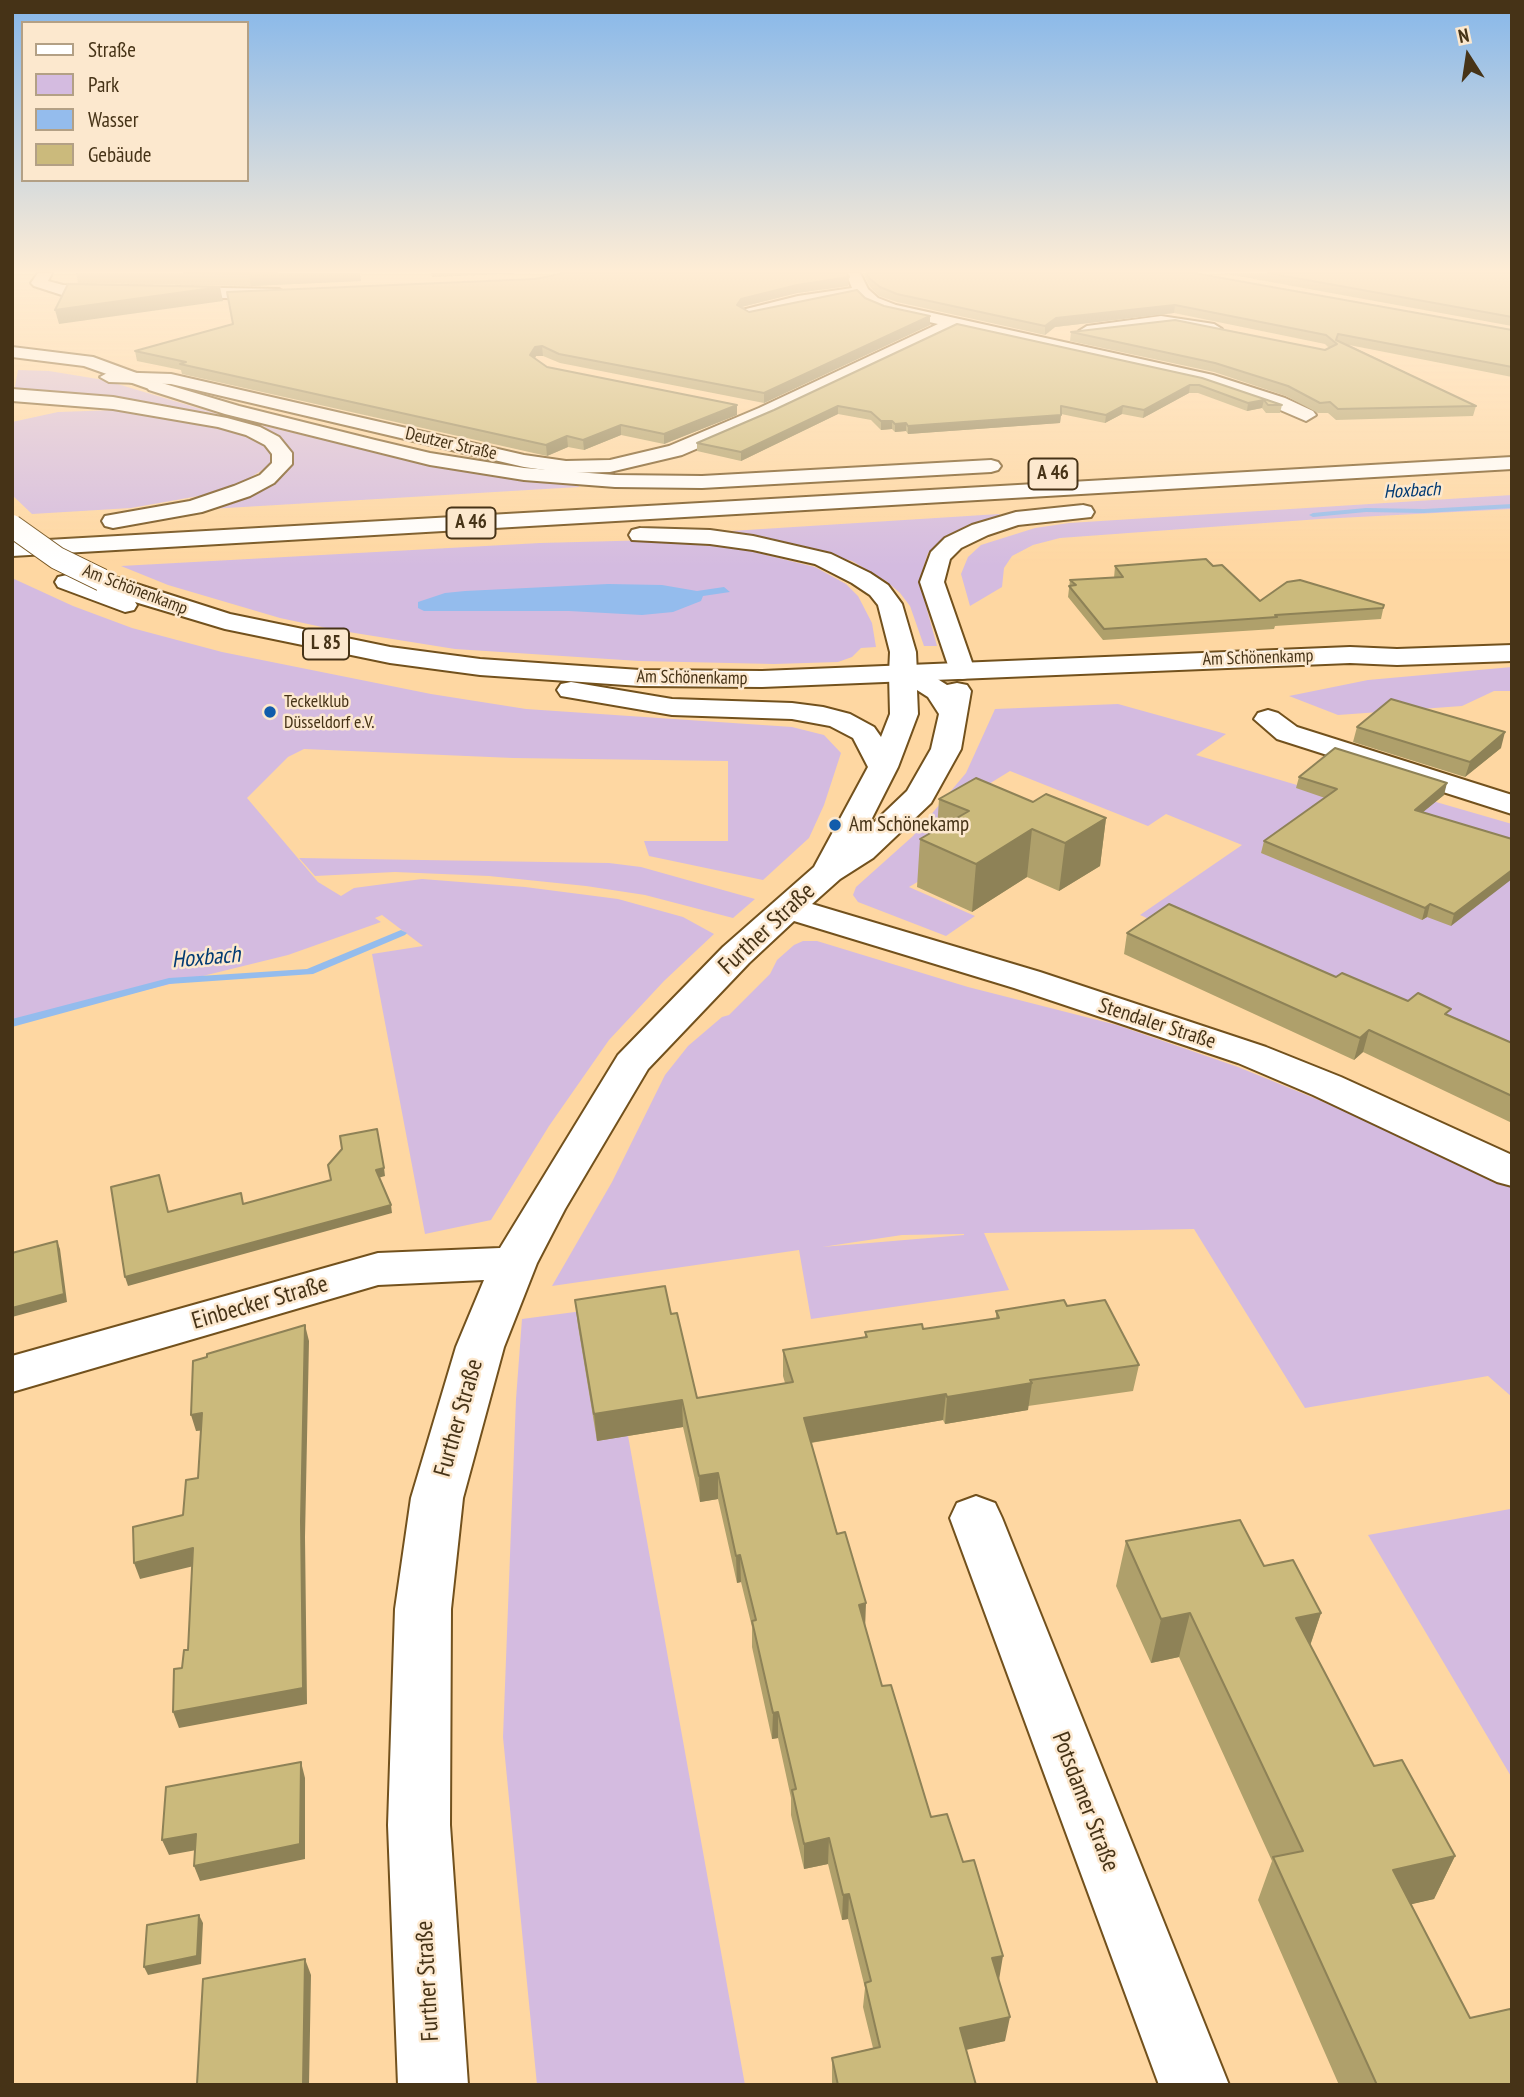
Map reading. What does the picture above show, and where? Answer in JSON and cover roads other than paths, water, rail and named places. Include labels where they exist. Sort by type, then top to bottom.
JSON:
[{"type":"main road","points":[[77,371],[162,382]]},
{"type":"main road","points":[[115,371],[132,377]]},
{"type":"main road","name":"Deutzer Straße","points":[[162,382],[524,461],[566,467],[629,463],[675,451],[853,371]]},
{"type":"main road","points":[[1171,371],[1278,402],[1306,415]]},
{"type":"main road","points":[[109,377],[132,377],[162,382],[232,410],[442,461],[572,478],[702,482],[1013,465]]},
{"type":"main road","points":[[12,395],[113,403],[220,422],[253,431],[272,441],[282,453],[282,464],[267,479],[242,491],[194,507],[61,528]]},
{"type":"main road","points":[[19,414],[75,406],[150,410]]},
{"type":"main road","points":[[739,407],[766,412]]},
{"type":"main road","name":"A 46","points":[[12,529],[1512,449]]},
{"type":"main road","name":"A 46","points":[[12,550],[1512,463]]},
{"type":"main road","points":[[595,500],[702,482]]},
{"type":"main road","points":[[952,692],[932,582],[939,557],[954,543],[980,530],[1004,523],[1055,514],[1102,510]]},
{"type":"main road","name":"Am Schönenkamp","points":[[12,529],[57,558],[102,580],[188,611],[390,656],[480,667],[673,678],[904,683],[952,692],[1269,673],[1359,665],[1397,657],[1512,653]]},
{"type":"main road","name":"Further Straße","points":[[12,564],[253,554],[583,535],[710,537],[753,543],[823,559],[879,590],[890,604],[903,652],[905,714],[883,766],[828,872]]},
{"type":"main road","name":"Am Schönenkamp","points":[[12,550],[67,582],[150,614],[271,646],[444,675],[571,690],[829,696],[904,683]]},
{"type":"main road","points":[[571,690],[672,707],[792,711],[841,720],[864,733],[883,766]]},
{"type":"main road","name":"Further Straße","points":[[433,2085],[419,1825],[423,1609],[437,1498],[475,1360],[514,1263],[558,1181],[632,1063],[736,955],[828,872],[862,851],[920,796],[946,749],[952,724],[952,692]]},
{"type":"main road","points":[[1268,719],[1287,733],[1512,805]]},
{"type":"main road","name":"Stendaler Straße","points":[[789,908],[1027,980],[1252,1055],[1327,1086],[1512,1172]]},
{"type":"main road","name":"Einbecker Straße","points":[[12,1374],[378,1269],[514,1263]]},
{"type":"main road","name":"Potsdamer Straße","points":[[976,1518],[1194,2085]]},
{"type":"water","points":[[608,584],[662,585],[697,591],[724,587],[730,592],[703,596],[701,601],[673,612],[642,615],[569,611],[424,611],[418,608],[418,602],[445,593]]},
{"type":"waterway","name":"Hoxbach","points":[[1313,515],[1366,510],[1424,511],[1512,506]]},
{"type":"waterway","name":"Hoxbach","points":[[12,1023],[169,981],[309,972],[401,933]]},
{"type":"place","name":"Teckelklub Düsseldorf e.V.","points":[[270,712]]},
{"type":"place","name":"Am Schönekamp","points":[[835,825]]}]
